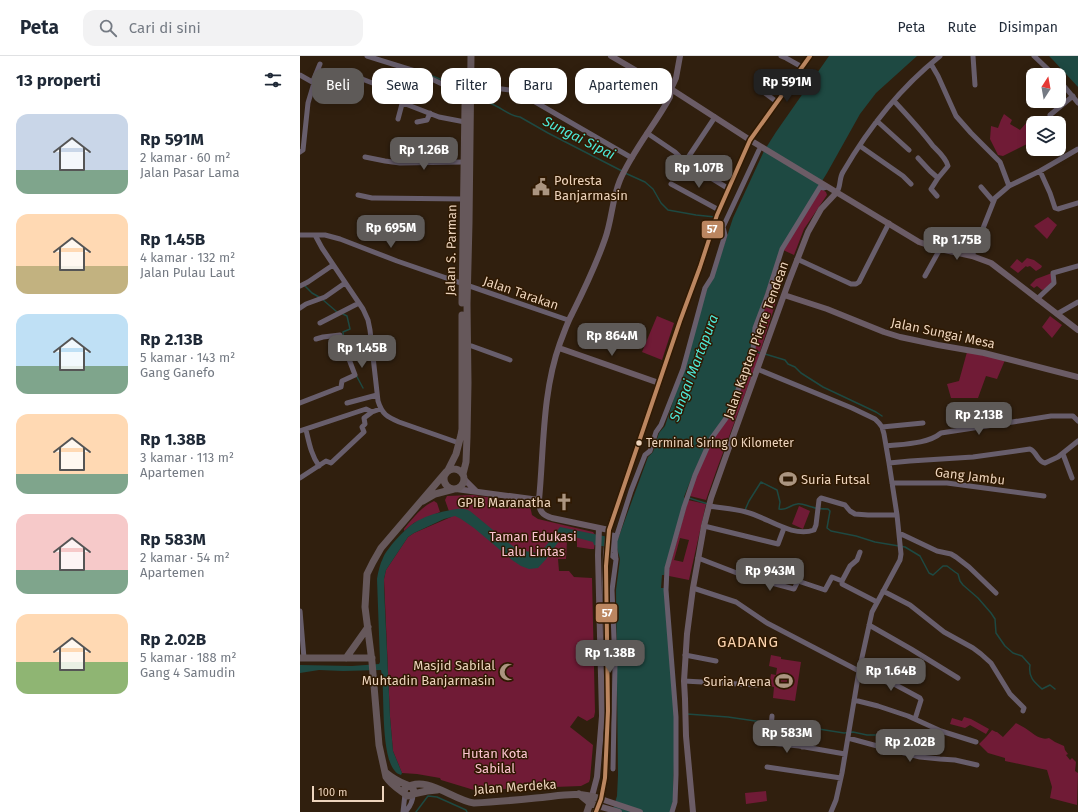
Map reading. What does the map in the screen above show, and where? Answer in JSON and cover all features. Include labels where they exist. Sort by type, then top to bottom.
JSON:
[{"type":"highway","name":"Jalan S. Parman","points":[[466,56],[467,68]]},
{"type":"highway","name":"Jalan S. Parman","points":[[470,56],[470,68]]},
{"type":"highway","name":"Jalan S. Parman","points":[[464,476],[467,437],[468,340],[465,285],[464,162],[467,153],[465,104]]},
{"type":"highway","name":"Jalan S. Parman","points":[[384,772],[378,745],[373,670],[365,607],[367,574],[381,548],[447,471],[456,454],[459,443],[462,429],[468,104]]},
{"type":"highway","points":[[418,504],[435,494],[455,489],[461,487],[464,476],[458,469],[454,468],[447,471],[444,479],[446,485],[451,489],[455,489]]},
{"type":"highway","points":[[346,658],[368,627]]},
{"type":"highway","points":[[302,658],[346,658],[372,660]]},
{"type":"highway","points":[[384,772],[412,787],[414,790],[409,794]]},
{"type":"highway","points":[[384,772],[389,782],[396,788],[409,794],[442,790]]},
{"type":"highway","name":"Jalan Merdeka","points":[[409,786],[423,784],[433,786],[465,802],[474,803],[579,794],[591,800],[598,806]]},
{"type":"highway","points":[[586,812],[591,800]]},
{"type":"main road","points":[[610,56],[631,68]]},
{"type":"main road","points":[[672,87],[676,78],[680,56]]},
{"type":"main road","points":[[672,90],[760,148],[837,192],[919,242],[972,256],[991,263],[1078,330]]},
{"type":"main road","points":[[612,533],[599,531],[552,518],[544,515],[540,509],[539,500],[543,442],[549,383],[568,320],[595,266],[606,239],[616,194],[622,177],[647,132],[666,104]]},
{"type":"main road","points":[[640,812],[611,806],[598,806],[605,778],[608,711],[605,582],[611,550],[612,533],[659,383],[718,212],[750,140]]},
{"type":"main road","name":"Jalan Kapten Pierre Tendean","points":[[692,812],[686,736],[684,681],[685,655],[693,588],[704,526],[736,426],[797,259],[814,219],[837,192]]},
{"type":"main road","name":"Jalan Sungai Mesa","points":[[784,295],[827,309],[900,337],[984,353],[1078,376]]},
{"type":"main road","points":[[559,348],[659,383]]},
{"type":"main road","points":[[464,476],[476,491]]},
{"type":"main road","points":[[455,489],[539,500]]},
{"type":"main road","points":[[591,800],[597,777],[602,716],[598,548],[599,531]]},
{"type":"main road","points":[[611,806],[619,812]]},
{"type":"street","points":[[366,56],[415,71],[441,83]]},
{"type":"street","points":[[781,56],[802,67]]},
{"type":"street","points":[[750,140],[810,56]]},
{"type":"street","points":[[837,192],[842,173],[877,121],[902,92],[940,56]]},
{"type":"street","points":[[974,56],[975,85]]},
{"type":"street","points":[[1034,56],[1047,68]]},
{"type":"street","points":[[319,68],[320,64]]},
{"type":"street","points":[[931,64],[956,116],[1000,162],[1010,186]]},
{"type":"street","points":[[300,75],[312,81]]},
{"type":"street","points":[[501,88],[518,92],[632,158]]},
{"type":"street","points":[[758,88],[777,102]]},
{"type":"street","points":[[1066,88],[1078,103]]},
{"type":"street","points":[[300,152],[303,150],[308,103],[312,89]]},
{"type":"street","points":[[1050,115],[1073,96]]},
{"type":"street","points":[[894,101],[948,163],[948,167],[931,189],[938,196]]},
{"type":"street","points":[[398,119],[403,103],[439,117],[465,122]]},
{"type":"street","points":[[417,122],[427,120],[430,113]]},
{"type":"street","points":[[685,162],[715,117]]},
{"type":"street","points":[[877,121],[909,150]]},
{"type":"street","points":[[647,132],[675,152],[685,162],[729,189]]},
{"type":"street","points":[[860,146],[903,176],[911,184]]},
{"type":"street","points":[[613,768],[615,664],[612,590],[616,559],[611,550],[615,545],[612,533],[631,492],[645,455],[650,451],[656,432],[661,425],[683,369],[705,288],[712,277],[725,235],[723,227],[760,148]]},
{"type":"street","points":[[972,256],[993,201],[997,195],[1010,186],[1078,149]]},
{"type":"street","points":[[365,157],[400,163],[464,162]]},
{"type":"street","points":[[918,158],[938,178]]},
{"type":"street","points":[[1040,171],[1055,208],[1058,209],[1078,203]]},
{"type":"street","points":[[670,184],[718,212]]},
{"type":"street","points":[[672,812],[675,802],[676,717],[666,590],[667,568],[684,507],[695,475],[711,439],[729,414],[753,350],[755,328],[782,249],[820,187],[824,188],[826,186]]},
{"type":"street","points":[[981,187],[993,201]]},
{"type":"street","points":[[358,195],[372,198],[464,199]]},
{"type":"street","points":[[797,259],[851,284],[857,284],[889,223]]},
{"type":"street","name":"Jalan Tarakan","points":[[300,234],[325,235],[340,239],[465,285],[568,320]]},
{"type":"street","points":[[315,235],[359,303],[368,320],[380,409],[387,416],[399,422],[459,443]]},
{"type":"street","points":[[925,276],[940,248]]},
{"type":"street","points":[[302,285],[333,265]]},
{"type":"street","points":[[1037,299],[1054,283],[1053,273],[1078,266]]},
{"type":"street","points":[[300,308],[322,298],[345,283]]},
{"type":"street","points":[[1057,314],[1078,302]]},
{"type":"street","points":[[320,323],[359,303]]},
{"type":"street","points":[[300,403],[341,386],[341,381],[355,375],[340,335],[316,339]]},
{"type":"street","points":[[468,340],[469,345],[510,360]]},
{"type":"street","points":[[757,369],[875,419],[882,427],[889,463],[901,548],[900,560],[872,612],[859,672],[841,778],[836,800],[831,812]]},
{"type":"street","points":[[347,403],[377,395]]},
{"type":"street","points":[[300,431],[366,409],[372,412]]},
{"type":"street","points":[[300,477],[326,461],[331,463],[364,432],[362,427],[365,424],[364,418],[372,412],[380,409]]},
{"type":"street","points":[[886,446],[926,441],[941,433],[1051,416],[1073,416],[1078,421]]},
{"type":"street","points":[[882,427],[923,423]]},
{"type":"street","points":[[306,430],[310,446],[319,466]]},
{"type":"street","points":[[889,463],[973,457],[1030,449],[1034,451],[1040,461],[1045,463],[1063,454],[1078,441]]},
{"type":"street","points":[[1063,454],[1072,478]]},
{"type":"street","name":"Gang Jambu","points":[[892,483],[947,483],[1044,496]]},
{"type":"street","points":[[710,504],[746,512],[784,528],[805,532],[814,530],[819,500],[821,498],[845,505],[850,512],[855,514],[897,515]]},
{"type":"street","points":[[704,526],[778,544],[784,528]]},
{"type":"street","points":[[899,533],[937,551],[951,554],[956,557],[969,567],[996,593]]},
{"type":"street","points":[[842,582],[850,566],[858,560],[860,552]]},
{"type":"street","points":[[698,558],[735,573],[794,590],[798,581],[825,590],[832,577],[842,582],[842,584],[877,602]]},
{"type":"street","points":[[693,588],[736,602],[767,623],[859,672],[894,684],[920,698],[914,719]]},
{"type":"street","points":[[883,591],[910,605],[940,628],[981,654],[991,663],[1010,694],[1024,708],[1023,711]]},
{"type":"street","points":[[300,612],[302,658]]},
{"type":"street","points":[[869,625],[958,678]]},
{"type":"street","points":[[685,655],[716,661]]},
{"type":"street","points":[[684,681],[757,685]]},
{"type":"street","points":[[854,700],[878,706],[942,731],[976,742]]},
{"type":"street","points":[[772,716],[770,743],[845,754]]},
{"type":"street","points":[[786,745],[788,724]]},
{"type":"street","points":[[802,747],[804,728]]},
{"type":"street","points":[[848,738],[920,757],[955,760],[977,765]]},
{"type":"street","points":[[767,767],[841,778]]},
{"type":"street","points":[[404,812],[411,803],[409,794]]},
{"type":"green space","points":[[1004,114],[1012,120],[1010,124],[1020,130],[1026,123],[1026,144],[1003,156],[998,155],[990,139],[991,126],[998,128]]},
{"type":"green space","points":[[820,188],[826,192],[827,195],[804,229],[794,255],[783,250]]},
{"type":"green space","points":[[1048,217],[1057,225],[1047,239],[1034,226]]},
{"type":"green space","points":[[1027,258],[1034,260],[1042,266],[1041,268],[1036,271],[1030,266],[1026,266],[1018,273],[1010,267],[1017,259],[1022,263]]},
{"type":"green space","points":[[1052,273],[1052,282],[1048,288],[1042,290],[1037,286],[1034,288],[1030,285],[1036,279]]},
{"type":"green space","points":[[773,280],[782,283],[760,352],[755,350],[757,328]]},
{"type":"green space","points":[[657,316],[674,323],[662,360],[642,352]]},
{"type":"green space","points":[[1050,316],[1062,325],[1052,338],[1042,327]]},
{"type":"green space","points":[[753,352],[760,354],[706,500],[690,496],[694,479],[713,439],[731,414]]},
{"type":"green space","points":[[967,352],[1005,360],[997,379],[986,376],[978,398],[951,398],[947,384],[959,381]]},
{"type":"green space","points":[[473,495],[526,503],[530,506],[532,515],[538,519],[593,532],[596,536],[594,549],[577,547],[577,542],[567,541],[566,559],[558,559],[559,571],[569,571],[574,577],[592,578],[595,712],[594,717],[587,721],[578,716],[570,727],[593,745],[590,779],[589,782],[581,786],[474,790],[441,780],[440,778],[402,773],[393,751],[390,717],[384,579],[386,570],[408,537],[451,517],[445,500],[447,496]]},
{"type":"green space","points":[[688,500],[706,504],[689,580],[669,576],[669,569]],"holes":[[[680,538],[689,540],[683,562],[674,560]]]},
{"type":"green space","points":[[434,501],[437,503],[440,512],[414,523],[404,531],[404,529],[425,506]]},
{"type":"green space","points":[[799,506],[810,511],[803,529],[792,524]]},
{"type":"green space","name":"Suria Arena","points":[[771,655],[781,657],[781,659],[801,662],[795,701],[773,698],[774,687],[769,686],[771,674],[776,675],[777,668],[769,666]]},
{"type":"green space","points":[[964,717],[971,719],[989,729],[986,734],[970,725],[965,728],[950,724],[952,718],[962,721]]},
{"type":"green space","points":[[1016,723],[1040,737],[1046,739],[1049,738],[1064,746],[1068,754],[1066,755],[1070,760],[1072,758],[1076,762],[1075,771],[1078,773],[1077,805],[1050,798],[1052,787],[1047,770],[1005,761],[1005,758],[988,753],[979,744],[992,730],[1003,737]]},
{"type":"green space","points":[[766,791],[767,801],[746,804],[745,793]]},
{"type":"water","name":"Sungai Martapura","points":[[829,56],[917,56],[876,93],[860,114],[827,173],[781,248],[755,324],[750,350],[734,395],[726,414],[693,474],[684,497],[685,499],[664,575],[662,575],[661,588],[664,588],[675,723],[673,801],[670,812],[612,812],[617,796],[618,775],[616,590],[620,559],[617,548],[594,545],[593,542],[567,535],[561,538],[538,568],[529,569],[512,560],[474,528],[455,516],[444,519],[408,537],[386,570],[384,579],[390,717],[393,751],[402,773],[401,775],[394,770],[389,759],[386,744],[381,670],[319,670],[300,673],[300,665],[352,666],[379,664],[377,579],[380,565],[388,549],[397,539],[410,526],[425,517],[453,510],[467,510],[515,548],[537,553],[542,551],[560,527],[618,539],[648,457],[653,452],[659,433],[665,426],[707,289],[713,279],[733,218],[764,151]]},
{"type":"water","points":[[1049,56],[1078,56],[1078,87],[1066,74],[1066,68],[1060,68]]},
{"type":"waterway","name":"Sungai Sipai","points":[[433,76],[441,80]]},
{"type":"waterway","name":"Sungai Sipai","points":[[491,104],[510,114],[520,117],[622,171]]},
{"type":"waterway","name":"Sungai Sipai","points":[[625,173],[645,182],[653,189],[661,203],[668,210],[715,217]]},
{"type":"waterway","points":[[779,266],[786,269]]},
{"type":"waterway","points":[[305,286],[319,297]]},
{"type":"waterway","points":[[322,299],[337,312]]},
{"type":"waterway","points":[[343,314],[347,316],[350,329],[343,332],[344,339]]},
{"type":"waterway","points":[[753,351],[761,353]]},
{"type":"waterway","points":[[765,354],[785,360],[788,364],[795,367],[801,373],[823,387],[882,416]]},
{"type":"waterway","points":[[356,375],[363,388]]},
{"type":"waterway","points":[[745,510],[761,482],[777,490],[780,502],[779,509],[784,509],[799,504],[828,509],[830,511],[827,528],[831,531],[856,536],[875,542],[905,547],[920,556],[929,573],[933,575],[943,566],[947,566],[958,574],[963,585],[978,598],[991,613],[995,619],[996,633],[1005,646],[1013,653],[1022,656],[1030,665],[1030,673],[1034,681],[1042,689],[1050,685],[1055,689]]},
{"type":"waterway","points":[[689,498],[708,504]]},
{"type":"waterway","points":[[687,714],[786,724]]},
{"type":"waterway","points":[[790,724],[802,727]]},
{"type":"waterway","points":[[806,727],[893,738]]},
{"type":"waterway","points":[[416,812],[428,796],[437,797],[466,810],[467,812]]},
{"type":"transit line","name":"57","points":[[596,812],[601,799],[605,778],[608,711],[606,566],[609,530],[717,215],[750,140],[810,56]]},
{"type":"place","name":"Polresta Banjarmasin","points":[[541,187]]},
{"type":"place","name":"Terminal Siring 0 Kilometer","points":[[639,443]]},
{"type":"place","name":"Suria Futsal","points":[[788,479]]},
{"type":"place","name":"GPIB Maranatha","points":[[564,502]]},
{"type":"place","name":"Masjid Sabilal Muhtadin Banjarmasin","points":[[508,672]]},
{"type":"place","name":"Suria Arena","points":[[784,681]]},
{"type":"district","name":"GADANG","points":[[748,642]]},
{"type":"park label","name":"Taman Edukasi Lalu Lintas","points":[[533,544]]},
{"type":"park label","name":"Hutan Kota Sabilal","points":[[495,760]]}]
